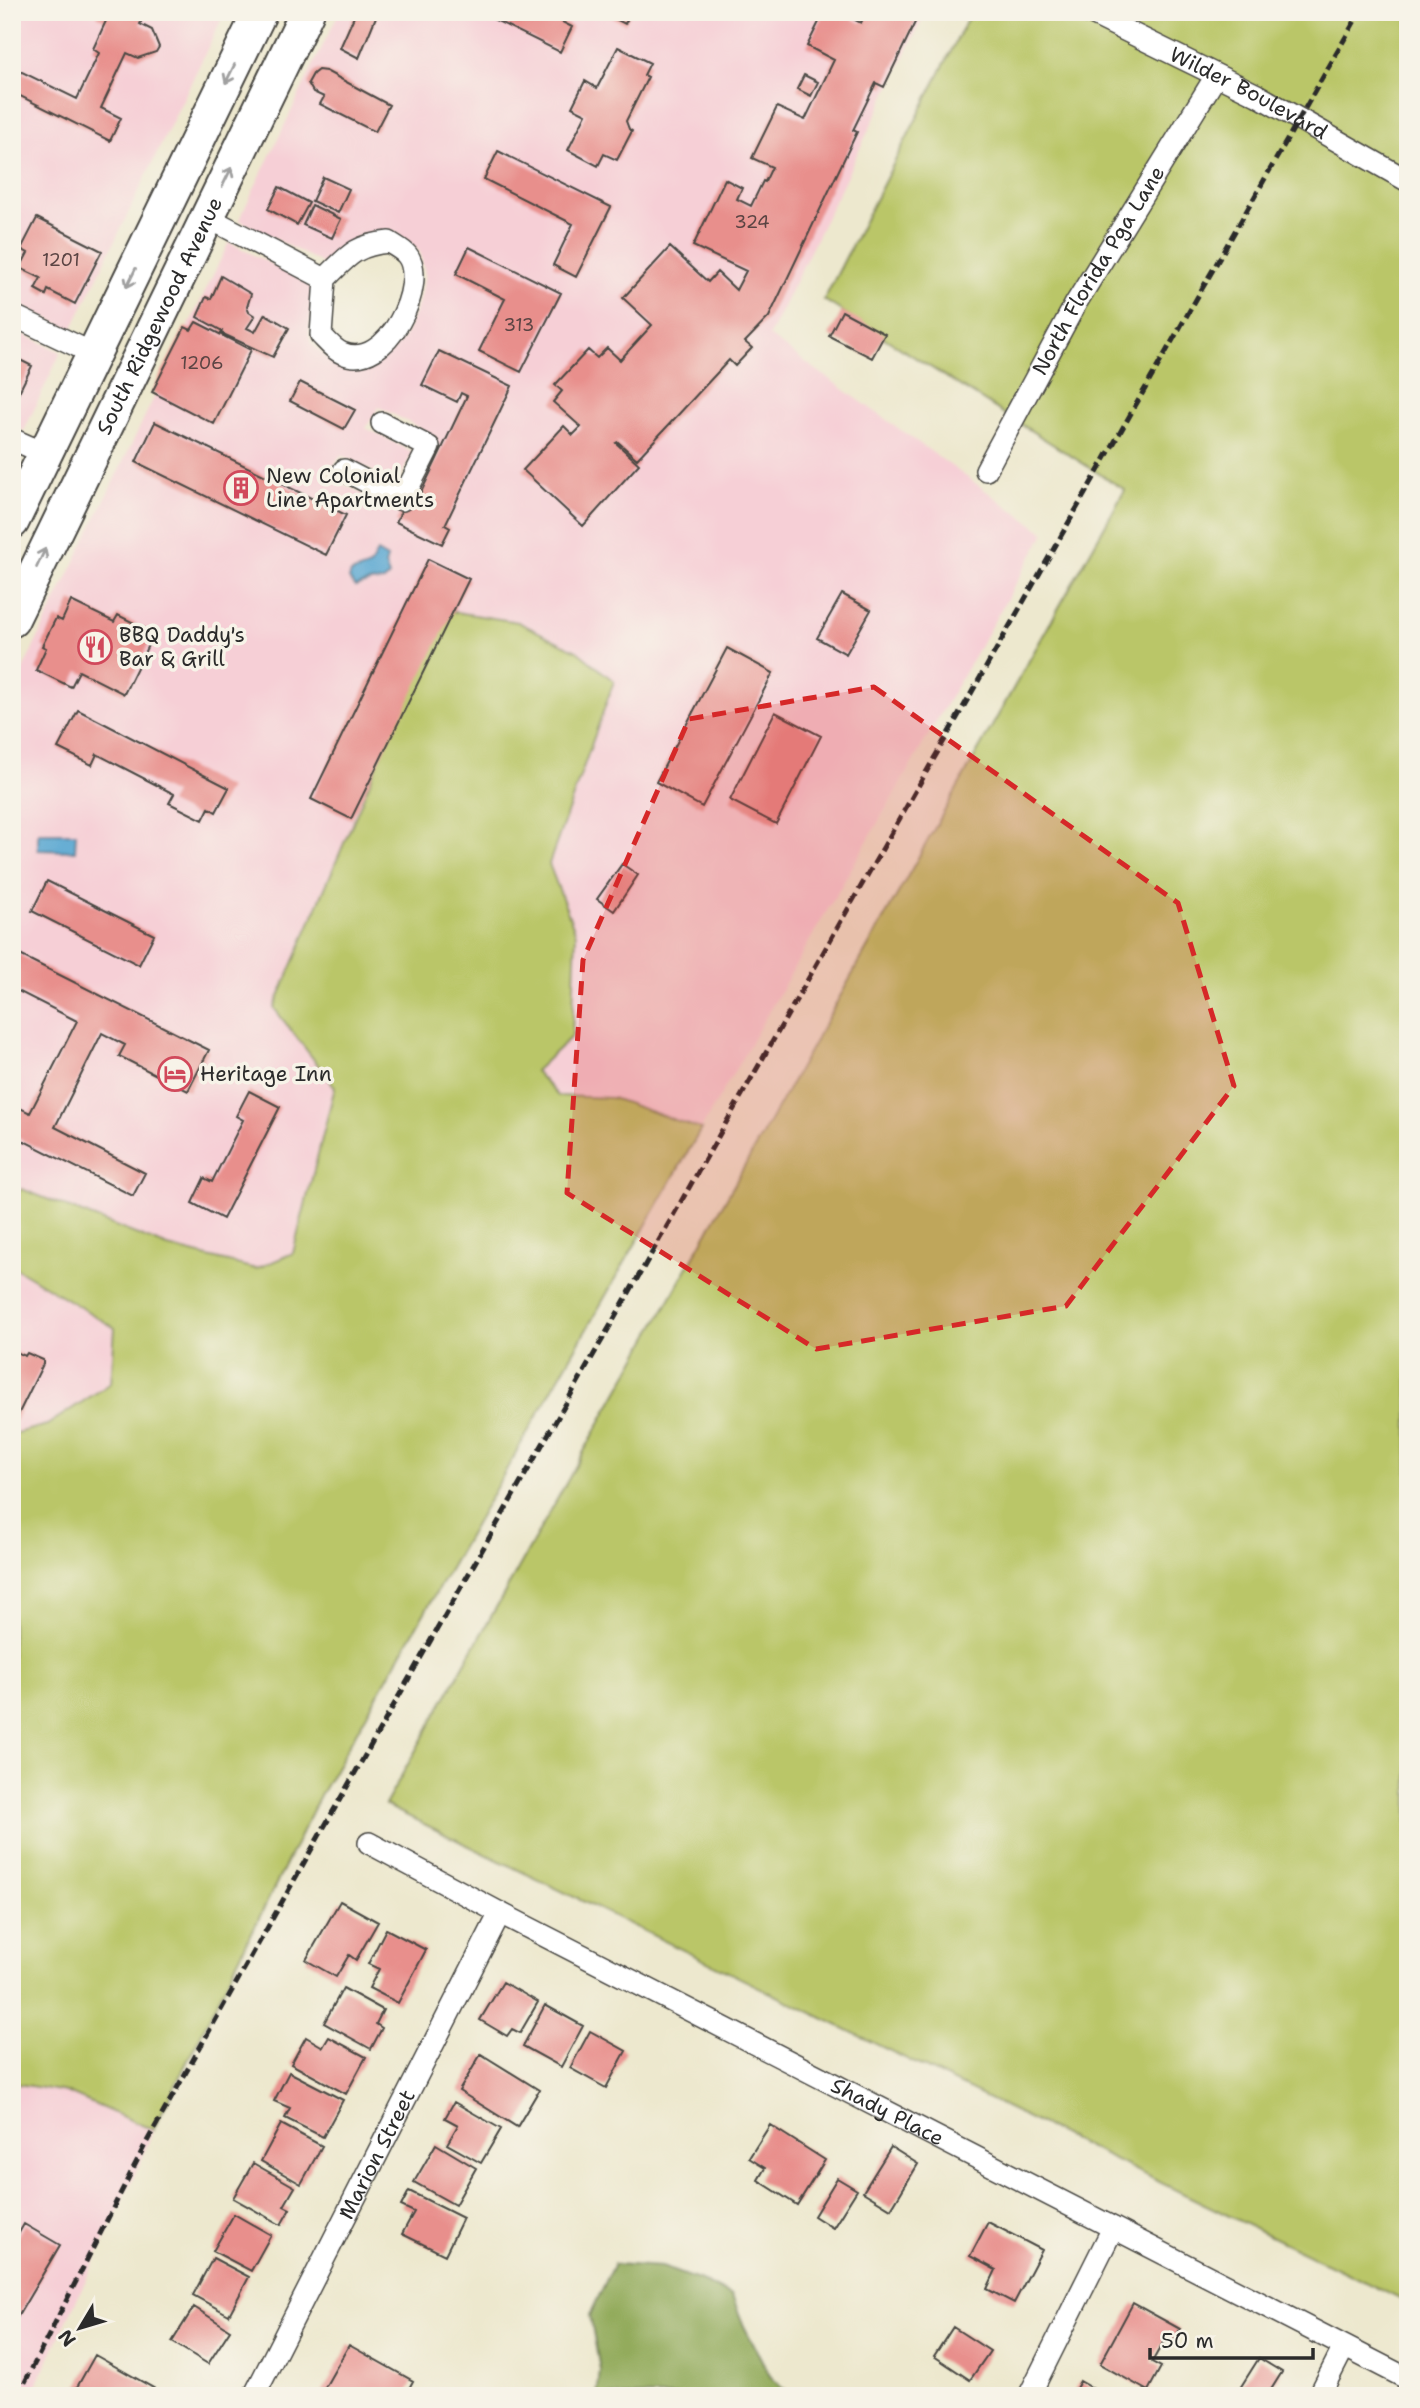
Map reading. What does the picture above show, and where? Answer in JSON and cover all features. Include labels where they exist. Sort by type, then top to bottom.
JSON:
[{"type":"main road","name":"South Ridgewood Avenue","points":[[12,522],[260,12]]},
{"type":"main road","name":"South Ridgewood Avenue","points":[[12,620],[307,12]]},
{"type":"street","name":"Wilder Boulevard","points":[[1088,12],[1257,95],[1408,181]]},
{"type":"street","name":"North Florida Pga Lane","points":[[986,470],[1076,303],[1216,76]]},
{"type":"street","points":[[207,217],[325,279]]},
{"type":"street","points":[[389,242],[408,256],[414,278],[393,335],[377,350],[359,357],[340,353],[321,335],[325,279],[350,255],[368,244],[389,242]]},
{"type":"street","points":[[12,315],[93,354]]},
{"type":"street","points":[[344,470],[402,500],[429,447],[382,423]]},
{"type":"street","points":[[12,439],[46,454]]},
{"type":"street","name":"Shady Place","points":[[369,1843],[500,1913],[1408,2379]]},
{"type":"street","name":"Marion Street","points":[[254,2396],[500,1913]]},
{"type":"street","points":[[1029,2396],[1113,2228]]},
{"type":"street","points":[[1319,2396],[1344,2347]]},
{"type":"highlighted area","points":[[874,687],[1178,903],[1234,1086],[1066,1306],[816,1349],[567,1193],[583,960],[689,719]]},
{"type":"shaded area","points":[[12,12],[225,12],[72,330],[12,301]]},
{"type":"shaded area","points":[[339,12],[926,12],[769,336],[1045,533],[701,1129],[612,1098],[558,1096],[535,1071],[576,934],[549,864],[613,681],[335,1087],[293,1253],[257,1269],[168,1247],[22,1189],[12,1194],[12,692],[229,242],[313,286],[309,336],[312,344],[331,362],[355,368],[363,368],[385,358],[404,338],[417,308],[425,275],[420,252],[390,230],[362,234],[342,247],[325,265],[239,220]],"holes":[[[379,407],[435,436],[439,450],[413,504],[395,510],[327,476],[341,455],[397,484],[413,452],[366,428]]]},
{"type":"shaded area","points":[[12,329],[61,352],[24,431],[12,425]]},
{"type":"shaded area","points":[[12,1266],[115,1328],[111,1382],[47,1425],[12,1434]]},
{"type":"shaded area","points":[[12,2083],[66,2092],[153,2130],[32,2396],[12,2396]]},
{"type":"green space","points":[[971,12],[1408,12],[1408,2303],[385,1805],[1125,490],[824,300]]},
{"type":"green space","points":[[443,610],[518,622],[577,651],[614,681],[549,864],[576,934],[572,1036],[535,1071],[558,1096],[612,1098],[701,1129],[321,1794],[153,2130],[66,2092],[12,2083],[12,1434],[47,1425],[111,1383],[115,1328],[12,1266],[12,1194],[22,1189],[168,1247],[256,1269],[293,1253],[335,1087],[274,1008]]},
{"type":"green space","points":[[614,2264],[662,2267],[732,2296],[770,2376],[790,2396],[597,2396],[600,2370],[590,2315]]},
{"type":"water","points":[[377,552],[387,558],[385,565],[389,576],[384,581],[355,587],[349,579],[351,573],[370,566]]},
{"type":"water","points":[[38,833],[76,833],[75,851],[38,850]]},
{"type":"building","points":[[99,12],[146,12],[140,24],[152,30],[159,47],[156,52],[138,58],[127,53],[101,108],[121,118],[110,141],[12,92],[12,67],[77,99],[99,53],[93,49],[106,21],[97,16]]},
{"type":"building","points":[[356,12],[378,12],[359,58],[340,48]]},
{"type":"building","points":[[479,12],[543,12],[572,27],[560,52]]},
{"type":"building","points":[[602,12],[631,12],[625,24]]},
{"type":"building","points":[[824,12],[839,12],[861,23],[866,12],[920,12],[884,87],[876,83],[853,130],[857,132],[769,317],[745,342],[752,348],[735,366],[729,360],[637,459],[616,443],[639,464],[583,526],[523,470],[564,426],[573,435],[581,427],[553,402],[562,391],[555,385],[588,350],[597,358],[607,348],[620,360],[652,325],[623,298],[670,247],[708,282],[717,272],[736,290],[746,271],[693,246],[725,179],[742,188],[737,199],[751,206],[772,167],[752,158],[777,107],[805,120],[834,60],[807,46]]},
{"type":"building","points":[[618,47],[650,63],[644,75],[648,77],[626,121],[632,131],[617,160],[604,154],[598,166],[568,150],[586,114],[572,107],[585,81],[597,88]]},
{"type":"building","points":[[318,70],[326,71],[389,105],[375,132],[320,104],[324,97],[313,92],[308,83]]},
{"type":"building","points":[[804,75],[818,82],[811,96],[797,89]]},
{"type":"building","points":[[498,151],[611,207],[576,277],[553,265],[573,224],[484,179]]},
{"type":"building","points":[[323,177],[349,189],[338,213],[312,201]]},
{"type":"building","points":[[279,187],[309,203],[297,225],[268,209]]},
{"type":"building","points":[[312,205],[341,219],[332,238],[303,225]]},
{"type":"building","points":[[37,218],[102,251],[75,304],[48,290],[46,295],[35,289],[41,278],[20,268],[28,253],[21,249]]},
{"type":"building","points":[[469,247],[561,293],[521,372],[479,351],[505,299],[456,274]]},
{"type":"building","points":[[221,276],[251,294],[247,307],[255,316],[247,328],[255,332],[265,314],[289,328],[273,357],[221,333],[222,331],[197,317],[206,297],[211,299]]},
{"type":"building","points":[[842,311],[885,334],[872,358],[829,336]]},
{"type":"building","points":[[196,322],[251,350],[214,424],[152,392],[185,327],[191,330]]},
{"type":"building","points":[[439,351],[512,386],[445,525],[450,528],[442,544],[396,522],[406,501],[415,505],[467,396],[461,393],[457,402],[422,385]]},
{"type":"building","points":[[12,356],[32,366],[12,406]]},
{"type":"building","points":[[300,382],[355,410],[344,429],[290,401]]},
{"type":"building","name":"New Colonial Line Apartments","points":[[155,422],[346,515],[326,555],[136,462]]},
{"type":"building","points":[[428,559],[469,579],[351,819],[311,799]]},
{"type":"building","points":[[842,594],[871,610],[846,654],[817,638]]},
{"type":"building","name":"BBQ Daddy's Bar & Grill","points":[[71,601],[114,622],[118,615],[154,633],[124,694],[79,671],[71,687],[36,670],[46,648],[42,646],[56,618],[62,621]]},
{"type":"building","points":[[727,648],[773,673],[702,807],[656,782]]},
{"type":"building","points":[[78,710],[229,788],[216,812],[209,808],[203,820],[169,803],[174,794],[97,754],[92,765],[58,748]]},
{"type":"building","points":[[775,712],[821,736],[776,824],[730,800]]},
{"type":"building","points":[[622,864],[638,875],[614,911],[597,899]]},
{"type":"building","points":[[47,881],[154,935],[139,965],[32,911]]},
{"type":"building","name":"Heritage Inn","points":[[12,951],[209,1050],[188,1091],[119,1056],[125,1045],[102,1033],[55,1127],[145,1173],[133,1196],[12,1135],[12,1104],[30,1113],[77,1021],[12,988]]},
{"type":"building","points":[[249,1091],[280,1107],[223,1219],[192,1203],[204,1178],[212,1182],[243,1120],[236,1116]]},
{"type":"building","points":[[16,1352],[25,1356],[27,1353],[43,1360],[43,1364],[12,1427],[12,1360]]},
{"type":"building","points":[[340,1901],[378,1922],[356,1960],[349,1955],[336,1977],[306,1960]]},
{"type":"building","points":[[386,1929],[426,1950],[398,2003],[369,1988],[379,1969],[368,1964]]},
{"type":"building","points":[[503,1982],[538,2002],[520,2033],[512,2029],[507,2036],[480,2020]]},
{"type":"building","points":[[343,1988],[383,2010],[376,2024],[382,2028],[371,2049],[324,2023]]},
{"type":"building","points":[[545,2005],[583,2026],[561,2067],[523,2046]]},
{"type":"building","points":[[590,2031],[626,2051],[606,2088],[570,2068]]},
{"type":"building","points":[[306,2037],[323,2047],[329,2037],[366,2057],[346,2094],[291,2064]]},
{"type":"building","points":[[481,2054],[539,2090],[517,2127],[459,2091]]},
{"type":"building","points":[[289,2072],[343,2100],[323,2137],[285,2118],[290,2108],[274,2101]]},
{"type":"building","points":[[454,2102],[501,2129],[481,2163],[447,2144],[458,2125],[445,2118]]},
{"type":"building","points":[[281,2124],[322,2146],[301,2184],[261,2161]]},
{"type":"building","points":[[770,2125],[825,2160],[797,2205],[758,2180],[765,2168],[749,2158]]},
{"type":"building","points":[[436,2144],[476,2168],[455,2205],[414,2182]]},
{"type":"building","points":[[891,2147],[918,2164],[891,2209],[863,2192]]},
{"type":"building","points":[[253,2163],[295,2187],[284,2206],[290,2209],[281,2225],[233,2198]]},
{"type":"building","points":[[837,2178],[857,2190],[833,2228],[814,2216]]},
{"type":"building","points":[[409,2191],[463,2218],[445,2255],[402,2234],[414,2212],[401,2206]]},
{"type":"building","points":[[234,2214],[271,2235],[251,2271],[213,2251]]},
{"type":"building","points":[[988,2222],[1042,2250],[1014,2303],[987,2289],[996,2270],[970,2256]]},
{"type":"building","points":[[24,2224],[60,2245],[12,2326],[12,2245]]},
{"type":"building","points":[[213,2258],[249,2277],[229,2315],[193,2295]]},
{"type":"building","points":[[1133,2303],[1180,2329],[1172,2344],[1165,2339],[1152,2362],[1161,2367],[1148,2391],[1100,2364]]},
{"type":"building","points":[[194,2307],[230,2330],[208,2364],[172,2342]]},
{"type":"building","points":[[953,2327],[990,2351],[970,2380],[934,2356]]},
{"type":"building","points":[[349,2345],[413,2381],[405,2396],[320,2396]]},
{"type":"building","points":[[95,2355],[155,2389],[151,2396],[72,2396]]},
{"type":"building","points":[[1259,2358],[1282,2372],[1267,2396],[1235,2396]]},
{"type":"building","points":[[1080,2381],[1106,2396],[1072,2396]]},
{"type":"railway","points":[[18,2396],[145,2145],[1360,12]]},
{"type":"place","name":"New Colonial Line Apartments","points":[[241,488]]},
{"type":"place","name":"BBQ Daddy's Bar & Grill","points":[[95,647]]},
{"type":"place","name":"Heritage Inn","points":[[175,1074]]}]
